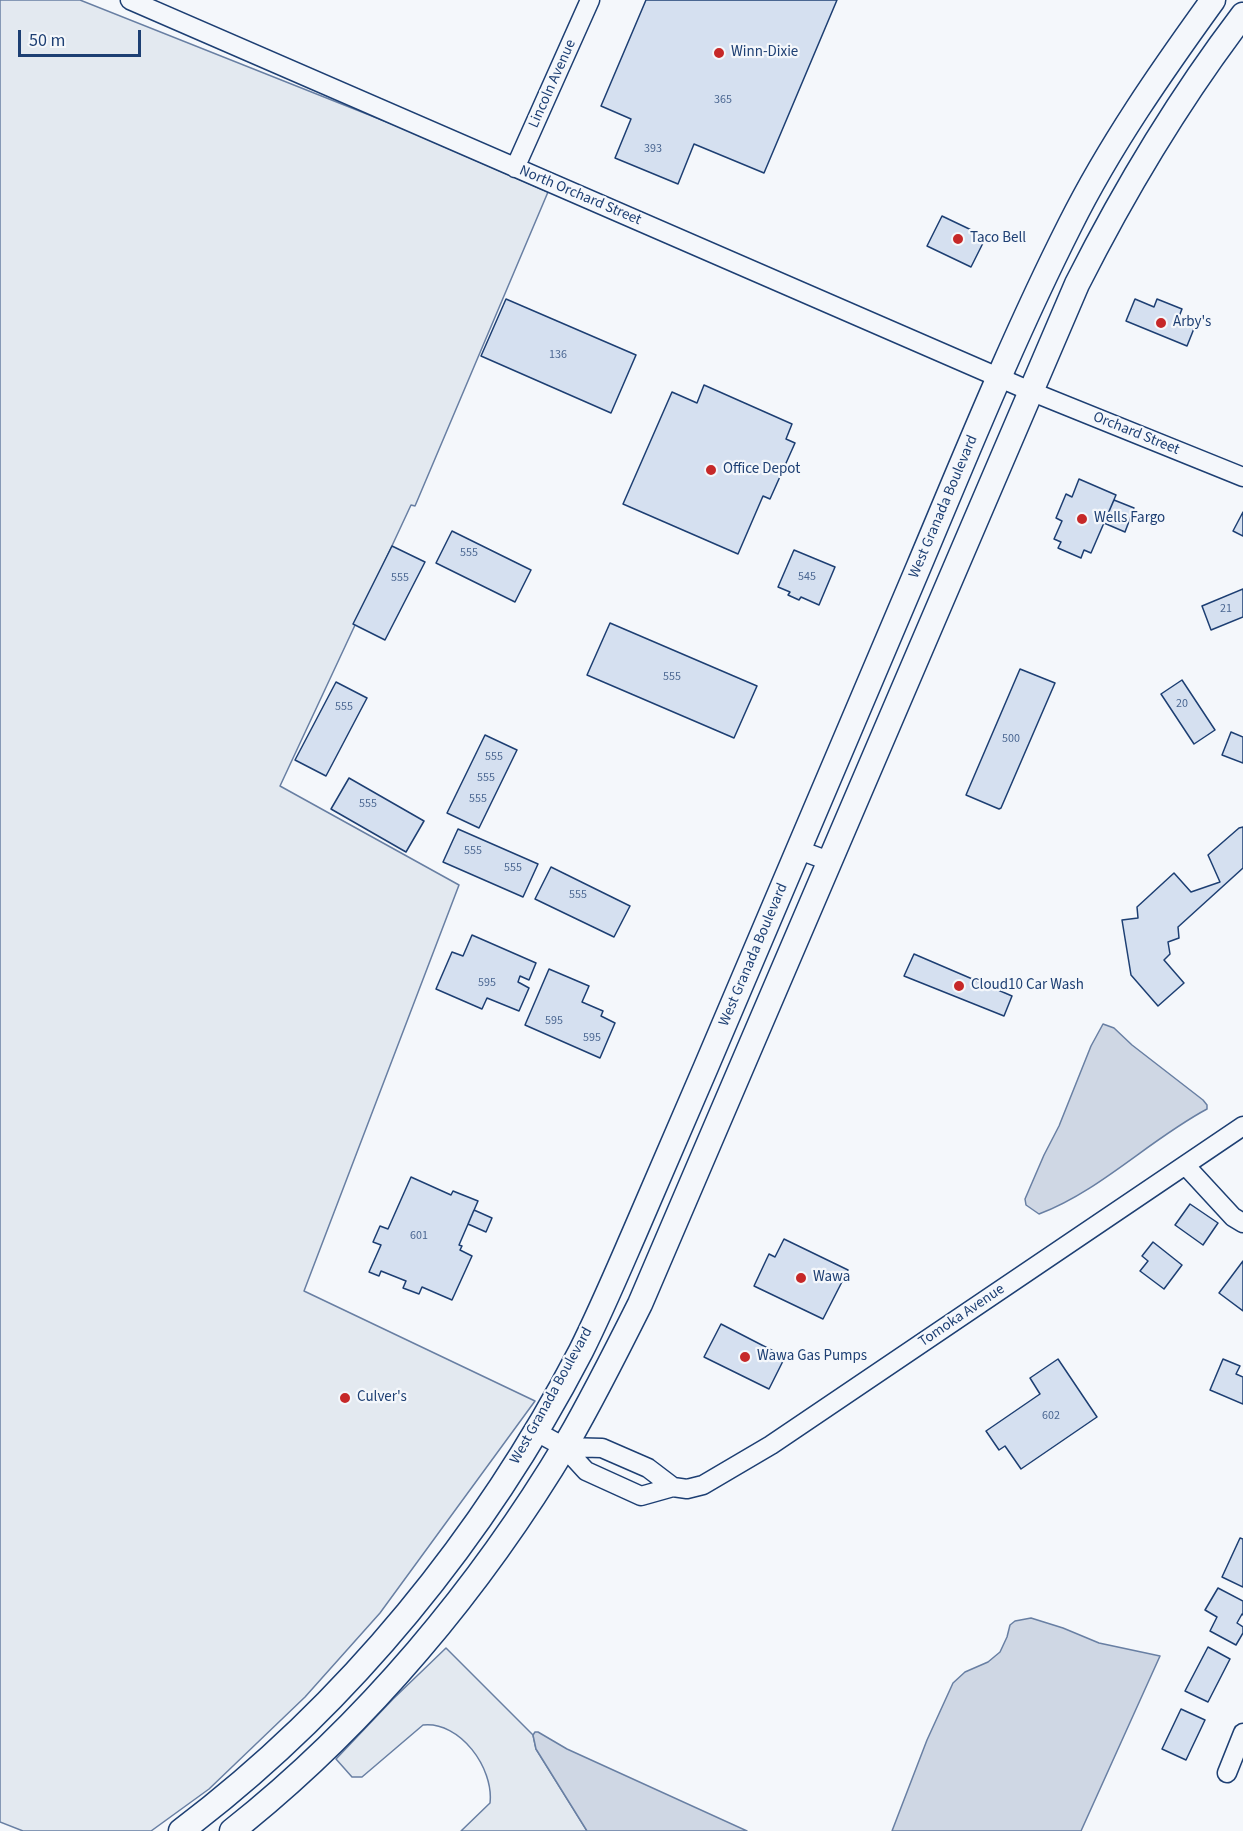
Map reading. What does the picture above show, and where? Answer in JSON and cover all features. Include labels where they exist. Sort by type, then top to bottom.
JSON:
[{"type":"main road","name":"West Granada Boulevard","points":[[181,1831],[263,1763],[310,1719],[409,1612],[502,1484],[582,1349],[799,850],[999,377],[1072,222],[1135,113],[1213,0]]},
{"type":"main road","points":[[232,1831],[289,1783],[337,1736],[394,1677],[439,1625],[528,1504],[603,1378],[640,1304],[1077,284],[1168,122],[1243,15]]},
{"type":"main road","points":[[1168,122],[1162,111],[1161,98],[1178,48]]},
{"type":"street","name":"North Orchard Street","points":[[130,0],[1030,391]]},
{"type":"street","name":"Lincoln Avenue","points":[[515,168],[590,0]]},
{"type":"street","name":"Orchard Street","points":[[1030,391],[1243,477]]},
{"type":"street","points":[[799,850],[829,861]]},
{"type":"street","name":"Tomoka Avenue","points":[[535,1431],[564,1447],[586,1472],[641,1496],[674,1487],[687,1489],[704,1485],[771,1445],[1243,1126]]},
{"type":"street","points":[[1185,1165],[1233,1217],[1243,1223]]},
{"type":"street","name":"Tomoka Avenue","points":[[564,1447],[602,1448],[648,1468],[674,1487]]},
{"type":"street","points":[[1227,1773],[1243,1733]]},
{"type":"shaded area","points":[[0,0],[80,0],[397,126],[548,192],[415,506],[411,505],[280,786],[459,885],[304,1291],[535,1401],[380,1613],[305,1697],[209,1789],[151,1831],[23,1831],[0,1822]]},
{"type":"shaded area","points":[[1103,1024],[1114,1028],[1132,1045],[1203,1100],[1207,1109],[1165,1135],[1104,1179],[1039,1214],[1026,1205],[1025,1199],[1059,1126],[1091,1046]]},
{"type":"shaded area","points":[[1031,1618],[1099,1643],[1160,1656],[1081,1831],[892,1831],[927,1740],[953,1683],[965,1672],[988,1662],[1000,1652],[1010,1625],[1015,1621]]},
{"type":"shaded area","points":[[446,1648],[533,1735],[536,1749],[587,1831],[461,1831],[490,1803],[490,1789],[486,1775],[472,1749],[450,1731],[437,1726],[423,1725],[362,1777],[352,1777],[336,1759]]},
{"type":"shaded area","points":[[535,1732],[567,1749],[747,1831],[587,1831],[536,1749],[533,1735]]},
{"type":"building","name":"Winn-Dixie","points":[[646,0],[837,0],[764,173],[694,144],[678,184],[615,158],[631,119],[601,106]]},
{"type":"building","points":[[942,216],[986,237],[971,267],[927,246]]},
{"type":"building","points":[[506,299],[636,355],[611,413],[481,356]]},
{"type":"building","name":"Arby's","points":[[1135,299],[1154,307],[1157,299],[1182,309],[1178,319],[1195,326],[1187,346],[1126,321]]},
{"type":"building","name":"Office Depot","points":[[704,385],[792,424],[786,439],[795,443],[770,499],[763,496],[738,554],[623,504],[672,392],[697,403]]},
{"type":"building","name":"Wells Fargo","points":[[1079,479],[1116,495],[1091,553],[1084,550],[1081,558],[1058,548],[1061,542],[1054,539],[1062,521],[1056,518],[1066,494],[1072,497]]},
{"type":"building","points":[[1114,500],[1134,508],[1125,532],[1104,523]]},
{"type":"building","points":[[1243,512],[1243,536],[1233,531]]},
{"type":"building","points":[[452,531],[531,570],[515,602],[436,563]]},
{"type":"building","points":[[392,546],[425,562],[385,640],[353,624]]},
{"type":"building","points":[[794,550],[835,567],[819,605],[801,597],[799,600],[788,595],[790,592],[778,587]]},
{"type":"building","points":[[1243,589],[1243,617],[1211,630],[1202,606]]},
{"type":"building","points":[[610,623],[757,686],[734,738],[587,675]]},
{"type":"building","points":[[1020,669],[1055,683],[999,809],[966,795]]},
{"type":"building","points":[[1182,680],[1215,730],[1194,744],[1161,694]]},
{"type":"building","points":[[336,682],[367,698],[326,776],[295,760]]},
{"type":"building","points":[[1231,732],[1243,737],[1243,763],[1222,755]]},
{"type":"building","points":[[485,735],[517,750],[479,828],[447,813]]},
{"type":"building","points":[[349,778],[424,821],[406,852],[331,809]]},
{"type":"building","points":[[1243,827],[1243,868],[1178,927],[1179,938],[1168,942],[1170,954],[1164,960],[1184,983],[1158,1006],[1131,975],[1122,920],[1138,918],[1137,907],[1174,873],[1191,892],[1220,882],[1208,855]]},
{"type":"building","points":[[458,829],[538,864],[523,897],[443,862]]},
{"type":"building","points":[[551,867],[630,906],[614,937],[535,899]]},
{"type":"building","points":[[472,935],[536,963],[529,980],[520,976],[518,982],[529,988],[519,1011],[487,998],[482,1009],[436,989],[452,952],[463,956]]},
{"type":"building","name":"Cloud10 Car Wash","points":[[914,954],[1012,996],[1004,1016],[904,976]]},
{"type":"building","points":[[549,969],[589,986],[582,1002],[603,1011],[601,1016],[615,1023],[600,1058],[525,1025]]},
{"type":"building","points":[[411,1177],[451,1195],[453,1191],[478,1201],[459,1245],[462,1246],[460,1250],[472,1256],[452,1300],[422,1287],[419,1294],[403,1288],[406,1281],[381,1271],[379,1276],[369,1272],[381,1245],[373,1242],[380,1226],[388,1229]]},
{"type":"building","points":[[1190,1204],[1218,1223],[1203,1245],[1175,1225]]},
{"type":"building","points":[[474,1210],[492,1218],[486,1232],[468,1224]]},
{"type":"building","name":"Wawa","points":[[784,1239],[848,1270],[823,1319],[754,1286],[769,1254],[775,1257]]},
{"type":"building","points":[[1153,1242],[1182,1265],[1164,1289],[1140,1271],[1148,1261],[1142,1256]]},
{"type":"building","points":[[1243,1261],[1243,1311],[1219,1293]]},
{"type":"building","name":"Wawa Gas Pumps","points":[[721,1324],[785,1357],[769,1389],[704,1357]]},
{"type":"building","points":[[1058,1359],[1097,1417],[1021,1469],[1005,1446],[999,1450],[986,1431],[1040,1394],[1030,1378]]},
{"type":"building","points":[[1223,1359],[1240,1366],[1236,1374],[1243,1377],[1243,1404],[1210,1390]]},
{"type":"building","points":[[1240,1538],[1243,1539],[1243,1587],[1222,1577]]},
{"type":"building","points":[[1218,1588],[1243,1601],[1243,1615],[1237,1623],[1243,1627],[1243,1633],[1236,1645],[1210,1631],[1217,1617],[1205,1610]]},
{"type":"building","points":[[1208,1647],[1230,1659],[1208,1702],[1185,1691]]},
{"type":"building","points":[[1181,1709],[1205,1720],[1186,1760],[1162,1749]]},
{"type":"place","name":"Winn-Dixie","points":[[719,53]]},
{"type":"place","name":"Taco Bell","points":[[958,239]]},
{"type":"place","name":"Arby's","points":[[1161,323]]},
{"type":"place","name":"Office Depot","points":[[711,470]]},
{"type":"place","name":"Wells Fargo","points":[[1082,519]]},
{"type":"place","name":"Cloud10 Car Wash","points":[[959,986]]},
{"type":"place","name":"Wawa","points":[[801,1278]]},
{"type":"place","name":"Wawa Gas Pumps","points":[[745,1357]]},
{"type":"place","name":"Culver's","points":[[345,1398]]}]
